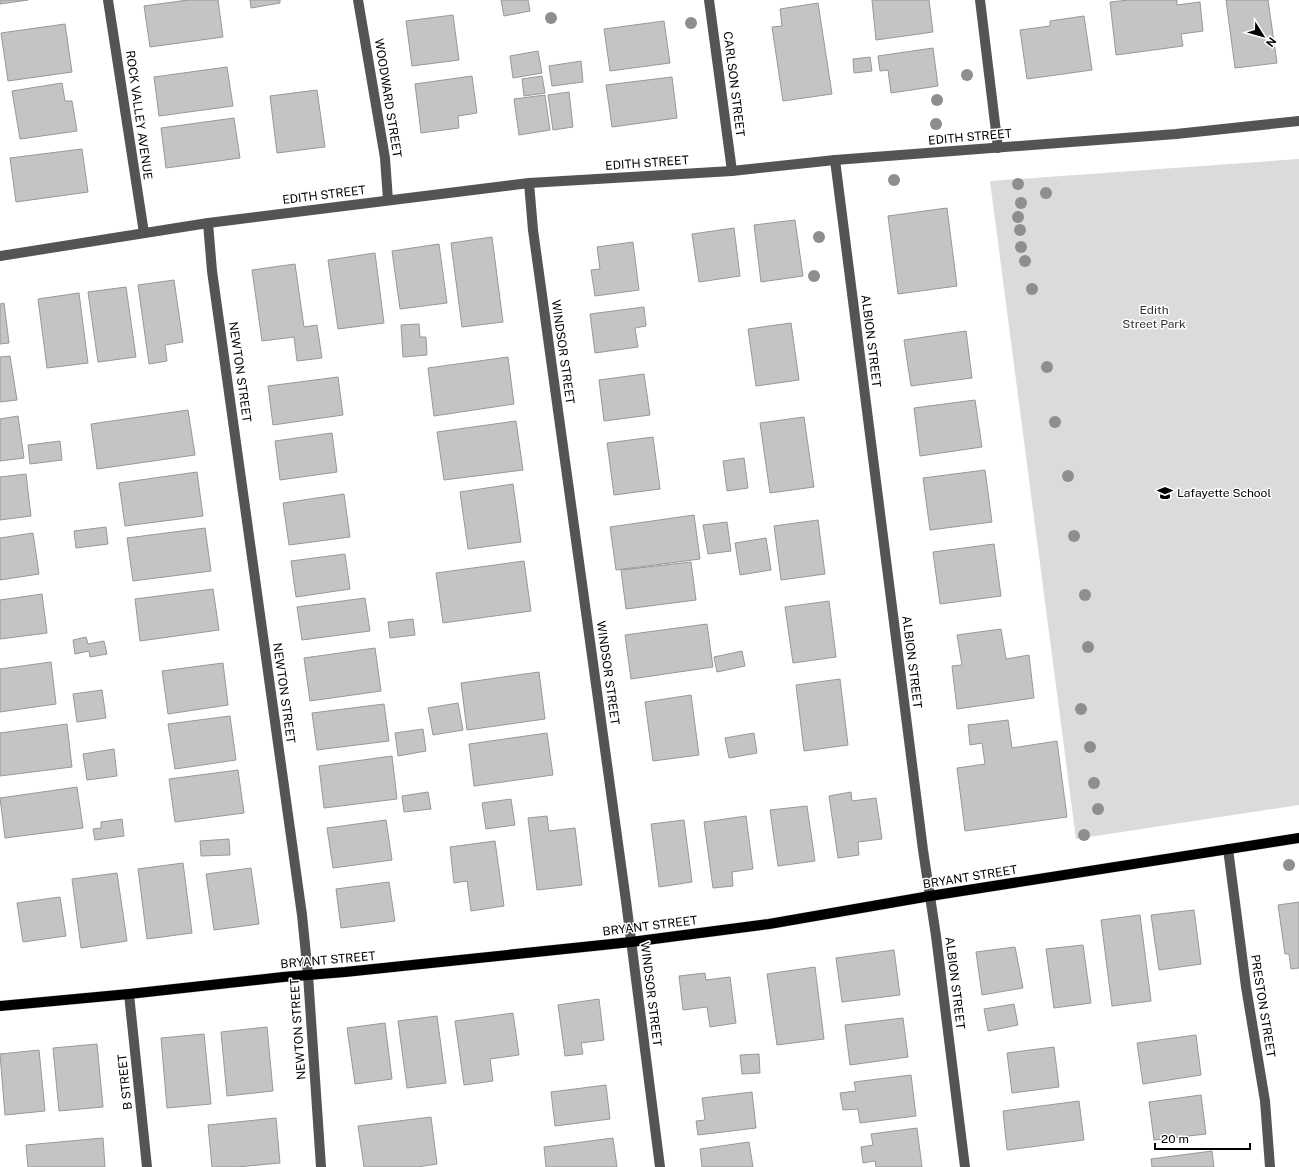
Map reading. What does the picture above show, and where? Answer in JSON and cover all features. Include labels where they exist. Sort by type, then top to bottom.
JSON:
[{"type":"main road","name":"BRYANT STREET","points":[[0,1006],[631,942],[769,924],[930,896],[1299,838]]},
{"type":"street","name":"ROCK VALLEY AVENUE","points":[[108,0],[144,233]]},
{"type":"street","name":"WOODWARD STREET","points":[[358,0],[386,158],[388,200]]},
{"type":"street","name":"CARLSON STREET","points":[[709,0],[732,171]]},
{"type":"street","points":[[980,0],[998,148]]},
{"type":"street","name":"EDITH STREET","points":[[0,256],[208,223],[529,183],[732,171],[835,160],[1176,134],[1299,122]]},
{"type":"street","name":"ALBION STREET","points":[[835,160],[965,1167]]},
{"type":"street","name":"WINDSOR STREET","points":[[529,183],[537,254],[631,942],[660,1167]]},
{"type":"street","name":"NEWTON STREET","points":[[208,223],[212,271],[302,915],[308,975],[321,1167]]},
{"type":"street","name":"PRESTON STREET","points":[[1228,849],[1246,987],[1265,1101],[1270,1167]]},
{"type":"street","name":"B STREET","points":[[129,994],[147,1167]]},
{"type":"green space","name":"Edith Street Park","points":[[1299,159],[1299,805],[1076,839],[990,181]]},
{"type":"building","points":[[0,0],[28,0],[0,4]]},
{"type":"building","points":[[188,0],[218,0],[223,37],[150,47],[144,6]]},
{"type":"building","points":[[250,0],[280,0],[280,3],[251,8]]},
{"type":"building","points":[[501,0],[528,0],[530,11],[504,16]]},
{"type":"building","points":[[872,0],[929,0],[933,32],[876,40]]},
{"type":"building","points":[[1129,0],[1177,0],[1177,5],[1200,2],[1203,31],[1181,34],[1183,46],[1116,55],[1110,2]]},
{"type":"building","points":[[1226,0],[1268,0],[1277,63],[1235,68]]},
{"type":"building","points":[[818,3],[832,94],[783,101],[772,27],[782,26],[780,9]]},
{"type":"building","points":[[453,15],[459,60],[412,66],[406,21]]},
{"type":"building","points":[[1084,16],[1092,70],[1027,79],[1020,30],[1050,26],[1050,21]]},
{"type":"building","points":[[664,21],[670,63],[610,71],[604,29]]},
{"type":"building","points":[[65,24],[72,72],[8,81],[1,33]]},
{"type":"building","points":[[933,48],[938,86],[891,93],[888,70],[880,71],[878,56]]},
{"type":"building","points":[[538,51],[542,73],[513,78],[510,56]]},
{"type":"building","points":[[870,57],[872,71],[854,73],[853,59]]},
{"type":"building","points":[[581,61],[583,82],[552,86],[549,66]]},
{"type":"building","points":[[227,67],[233,106],[159,116],[154,77]]},
{"type":"building","points":[[472,76],[477,113],[458,116],[459,128],[421,133],[415,84]]},
{"type":"building","points":[[542,76],[545,93],[524,96],[522,79]]},
{"type":"building","points":[[672,77],[677,118],[612,127],[606,85]]},
{"type":"building","points":[[62,83],[65,101],[72,101],[77,131],[20,139],[12,91]]},
{"type":"building","points":[[317,90],[325,147],[277,153],[270,96]]},
{"type":"building","points":[[569,92],[573,127],[553,130],[548,95]]},
{"type":"building","points":[[545,95],[550,130],[519,135],[514,99]]},
{"type":"building","points":[[234,118],[240,158],[166,168],[161,128]]},
{"type":"building","points":[[82,149],[88,192],[16,202],[10,158]]},
{"type":"building","points":[[947,208],[957,286],[898,294],[888,216]]},
{"type":"building","points":[[795,220],[803,276],[761,282],[754,225]]},
{"type":"building","points":[[734,228],[740,276],[699,282],[692,234]]},
{"type":"building","points":[[492,237],[503,322],[462,327],[451,243]]},
{"type":"building","points":[[633,242],[639,290],[595,296],[591,270],[600,269],[597,247]]},
{"type":"building","points":[[439,244],[447,303],[400,309],[392,251]]},
{"type":"building","points":[[375,253],[384,323],[338,329],[328,260]]},
{"type":"building","points":[[295,264],[304,327],[317,325],[322,358],[297,361],[294,337],[262,341],[252,270]]},
{"type":"building","points":[[174,280],[183,342],[165,345],[167,361],[149,364],[138,285]]},
{"type":"building","points":[[126,287],[136,357],[98,362],[88,292]]},
{"type":"building","points":[[79,293],[88,363],[47,368],[38,299]]},
{"type":"building","points":[[4,303],[9,343],[0,344],[0,304]]},
{"type":"building","points":[[644,307],[646,326],[635,328],[638,347],[595,353],[590,314]]},
{"type":"building","points":[[791,323],[799,380],[756,386],[748,329]]},
{"type":"building","points":[[419,324],[420,337],[426,337],[427,355],[403,357],[401,325]]},
{"type":"building","points":[[966,331],[972,378],[911,386],[904,340]]},
{"type":"building","points":[[10,356],[17,400],[0,402],[0,357]]},
{"type":"building","points":[[508,357],[514,404],[434,416],[428,368]]},
{"type":"building","points":[[644,374],[650,415],[604,421],[599,380]]},
{"type":"building","points":[[338,377],[343,415],[273,425],[268,386]]},
{"type":"building","points":[[975,400],[982,447],[920,456],[914,408]]},
{"type":"building","points":[[188,410],[195,455],[97,469],[91,424]]},
{"type":"building","points":[[18,416],[24,458],[0,461],[0,419]]},
{"type":"building","points":[[804,417],[814,487],[770,493],[760,423]]},
{"type":"building","points":[[516,421],[523,470],[444,480],[437,432]]},
{"type":"building","points":[[332,433],[337,472],[280,480],[275,441]]},
{"type":"building","points":[[653,437],[660,489],[614,495],[607,443]]},
{"type":"building","points":[[60,441],[62,460],[30,464],[28,445]]},
{"type":"building","points":[[744,458],[748,488],[727,491],[723,461]]},
{"type":"building","points":[[985,470],[992,522],[930,530],[923,478]]},
{"type":"building","points":[[197,472],[203,516],[125,526],[119,483]]},
{"type":"building","points":[[26,474],[31,516],[0,520],[0,477]]},
{"type":"building","points":[[513,484],[521,542],[468,549],[460,492]]},
{"type":"building","points":[[344,494],[350,537],[289,545],[283,503]]},
{"type":"building","points":[[694,515],[700,559],[616,570],[610,527]]},
{"type":"building","points":[[818,520],[825,574],[781,580],[774,526]]},
{"type":"building","points":[[727,522],[731,551],[708,554],[703,525]]},
{"type":"building","points":[[106,527],[108,544],[76,548],[74,531]]},
{"type":"building","points":[[205,528],[211,571],[133,581],[127,538]]},
{"type":"building","points":[[33,533],[39,574],[0,580],[0,538]]},
{"type":"building","points":[[766,538],[771,570],[740,575],[735,543]]},
{"type":"building","points":[[994,544],[1001,596],[940,604],[933,552]]},
{"type":"building","points":[[345,554],[350,589],[296,597],[291,561]]},
{"type":"building","points":[[524,561],[531,611],[443,623],[436,573]]},
{"type":"building","points":[[691,562],[696,600],[626,609],[621,570]]},
{"type":"building","points":[[213,589],[219,630],[140,641],[135,599]]},
{"type":"building","points":[[42,594],[47,633],[0,639],[0,600]]},
{"type":"building","points":[[365,598],[370,631],[302,640],[297,607]]},
{"type":"building","points":[[829,601],[836,657],[793,663],[785,607]]},
{"type":"building","points":[[413,619],[415,635],[390,638],[388,622]]},
{"type":"building","points":[[707,624],[713,667],[631,679],[625,635]]},
{"type":"building","points":[[1001,629],[1006,659],[1029,655],[1034,698],[957,709],[952,666],[962,665],[957,635]]},
{"type":"building","points":[[86,637],[88,644],[104,641],[107,654],[90,657],[89,651],[75,654],[73,640]]},
{"type":"building","points":[[375,648],[381,691],[310,701],[304,658]]},
{"type":"building","points":[[742,651],[745,666],[717,672],[714,657]]},
{"type":"building","points":[[51,662],[56,704],[0,712],[0,669]]},
{"type":"building","points":[[223,663],[228,705],[168,714],[162,671]]},
{"type":"building","points":[[539,672],[545,719],[467,730],[461,683]]},
{"type":"building","points":[[840,679],[848,745],[804,751],[796,685]]},
{"type":"building","points":[[102,690],[106,718],[77,722],[73,694]]},
{"type":"building","points":[[691,695],[699,755],[653,761],[645,702]]},
{"type":"building","points":[[458,703],[463,730],[433,735],[428,708]]},
{"type":"building","points":[[384,704],[389,741],[317,750],[312,713]]},
{"type":"building","points":[[230,716],[236,760],[175,769],[168,724]]},
{"type":"building","points":[[1008,720],[1012,748],[1057,741],[1067,817],[965,831],[957,768],[985,764],[982,743],[970,745],[968,725]]},
{"type":"building","points":[[67,724],[72,767],[0,776],[0,733]]},
{"type":"building","points":[[423,729],[426,751],[398,756],[395,733]]},
{"type":"building","points":[[547,733],[553,775],[474,786],[469,744]]},
{"type":"building","points":[[754,733],[757,753],[729,758],[725,738]]},
{"type":"building","points":[[114,749],[117,776],[87,780],[83,754]]},
{"type":"building","points":[[392,756],[397,799],[324,808],[319,766]]},
{"type":"building","points":[[238,770],[244,813],[175,822],[169,779]]},
{"type":"building","points":[[77,787],[83,828],[5,838],[0,798]]},
{"type":"building","points":[[428,792],[431,809],[404,812],[402,796]]},
{"type":"building","points":[[851,792],[852,801],[876,798],[882,839],[858,842],[859,855],[838,858],[829,796]]},
{"type":"building","points":[[511,799],[515,825],[486,829],[482,803]]},
{"type":"building","points":[[807,806],[815,861],[778,866],[770,810]]},
{"type":"building","points":[[547,816],[549,831],[575,828],[582,885],[537,890],[528,818]]},
{"type":"building","points":[[746,816],[753,869],[732,872],[733,886],[713,888],[704,822]]},
{"type":"building","points":[[122,819],[124,836],[95,840],[93,829],[101,828],[101,822]]},
{"type":"building","points":[[386,820],[392,860],[333,868],[327,828]]},
{"type":"building","points":[[684,820],[692,882],[659,887],[651,824]]},
{"type":"building","points":[[229,839],[230,855],[201,856],[200,841]]},
{"type":"building","points":[[495,841],[504,906],[471,911],[467,881],[454,883],[450,847]]},
{"type":"building","points":[[183,863],[192,933],[147,939],[138,869]]},
{"type":"building","points":[[251,868],[259,924],[214,930],[206,874]]},
{"type":"building","points":[[117,873],[127,941],[81,948],[72,879]]},
{"type":"building","points":[[389,882],[395,921],[341,928],[336,889]]},
{"type":"building","points":[[60,897],[66,936],[23,942],[17,903]]},
{"type":"building","points":[[1299,902],[1299,968],[1291,969],[1289,954],[1285,954],[1278,905]]},
{"type":"building","points":[[1194,910],[1201,964],[1159,970],[1151,915]]},
{"type":"building","points":[[1140,915],[1151,1001],[1112,1006],[1101,920]]},
{"type":"building","points":[[1083,945],[1091,1003],[1054,1008],[1046,949]]},
{"type":"building","points":[[1015,947],[1023,988],[982,995],[976,952]]},
{"type":"building","points":[[894,950],[900,995],[842,1002],[836,958]]},
{"type":"building","points":[[815,967],[824,1039],[777,1045],[767,974]]},
{"type":"building","points":[[705,973],[706,980],[730,977],[736,1023],[710,1027],[707,1007],[683,1010],[679,976]]},
{"type":"building","points":[[599,999],[604,1040],[581,1043],[583,1054],[565,1056],[558,1005]]},
{"type":"building","points":[[1014,1004],[1018,1025],[988,1031],[984,1009]]},
{"type":"building","points":[[513,1013],[519,1055],[490,1059],[493,1081],[464,1085],[455,1021]]},
{"type":"building","points":[[437,1016],[446,1083],[407,1088],[398,1021]]},
{"type":"building","points":[[903,1018],[908,1057],[850,1065],[845,1025]]},
{"type":"building","points":[[385,1023],[392,1079],[355,1084],[347,1028]]},
{"type":"building","points":[[267,1027],[273,1091],[227,1096],[221,1032]]},
{"type":"building","points":[[204,1034],[211,1104],[167,1108],[161,1038]]},
{"type":"building","points":[[1196,1035],[1201,1075],[1143,1084],[1137,1043]]},
{"type":"building","points":[[97,1044],[103,1107],[59,1111],[53,1048]]},
{"type":"building","points":[[1054,1047],[1059,1087],[1012,1093],[1007,1053]]},
{"type":"building","points":[[39,1050],[45,1111],[5,1115],[0,1054]]},
{"type":"building","points":[[759,1054],[760,1073],[742,1074],[740,1055]]},
{"type":"building","points":[[911,1075],[916,1116],[860,1123],[858,1109],[843,1110],[840,1093],[856,1091],[854,1082]]},
{"type":"building","points":[[606,1085],[610,1119],[555,1126],[551,1092]]},
{"type":"building","points":[[752,1092],[756,1128],[698,1135],[696,1121],[705,1120],[702,1098]]},
{"type":"building","points":[[1201,1095],[1206,1134],[1154,1140],[1149,1102]]},
{"type":"building","points":[[1079,1101],[1084,1140],[1007,1150],[1003,1111]]},
{"type":"building","points":[[431,1117],[437,1164],[417,1167],[364,1167],[358,1126]]},
{"type":"building","points":[[276,1118],[280,1163],[237,1167],[212,1167],[208,1125]]},
{"type":"building","points":[[917,1128],[922,1167],[876,1167],[875,1161],[863,1163],[861,1147],[873,1145],[871,1134]]},
{"type":"building","points":[[103,1138],[105,1167],[28,1167],[26,1145]]},
{"type":"building","points":[[613,1138],[617,1167],[546,1167],[544,1147]]},
{"type":"building","points":[[749,1142],[753,1167],[702,1167],[700,1149]]},
{"type":"building","points":[[1212,1151],[1214,1167],[1152,1167],[1151,1159]]},
{"type":"place","name":"Lafayette School","points":[[1165,493]]}]
